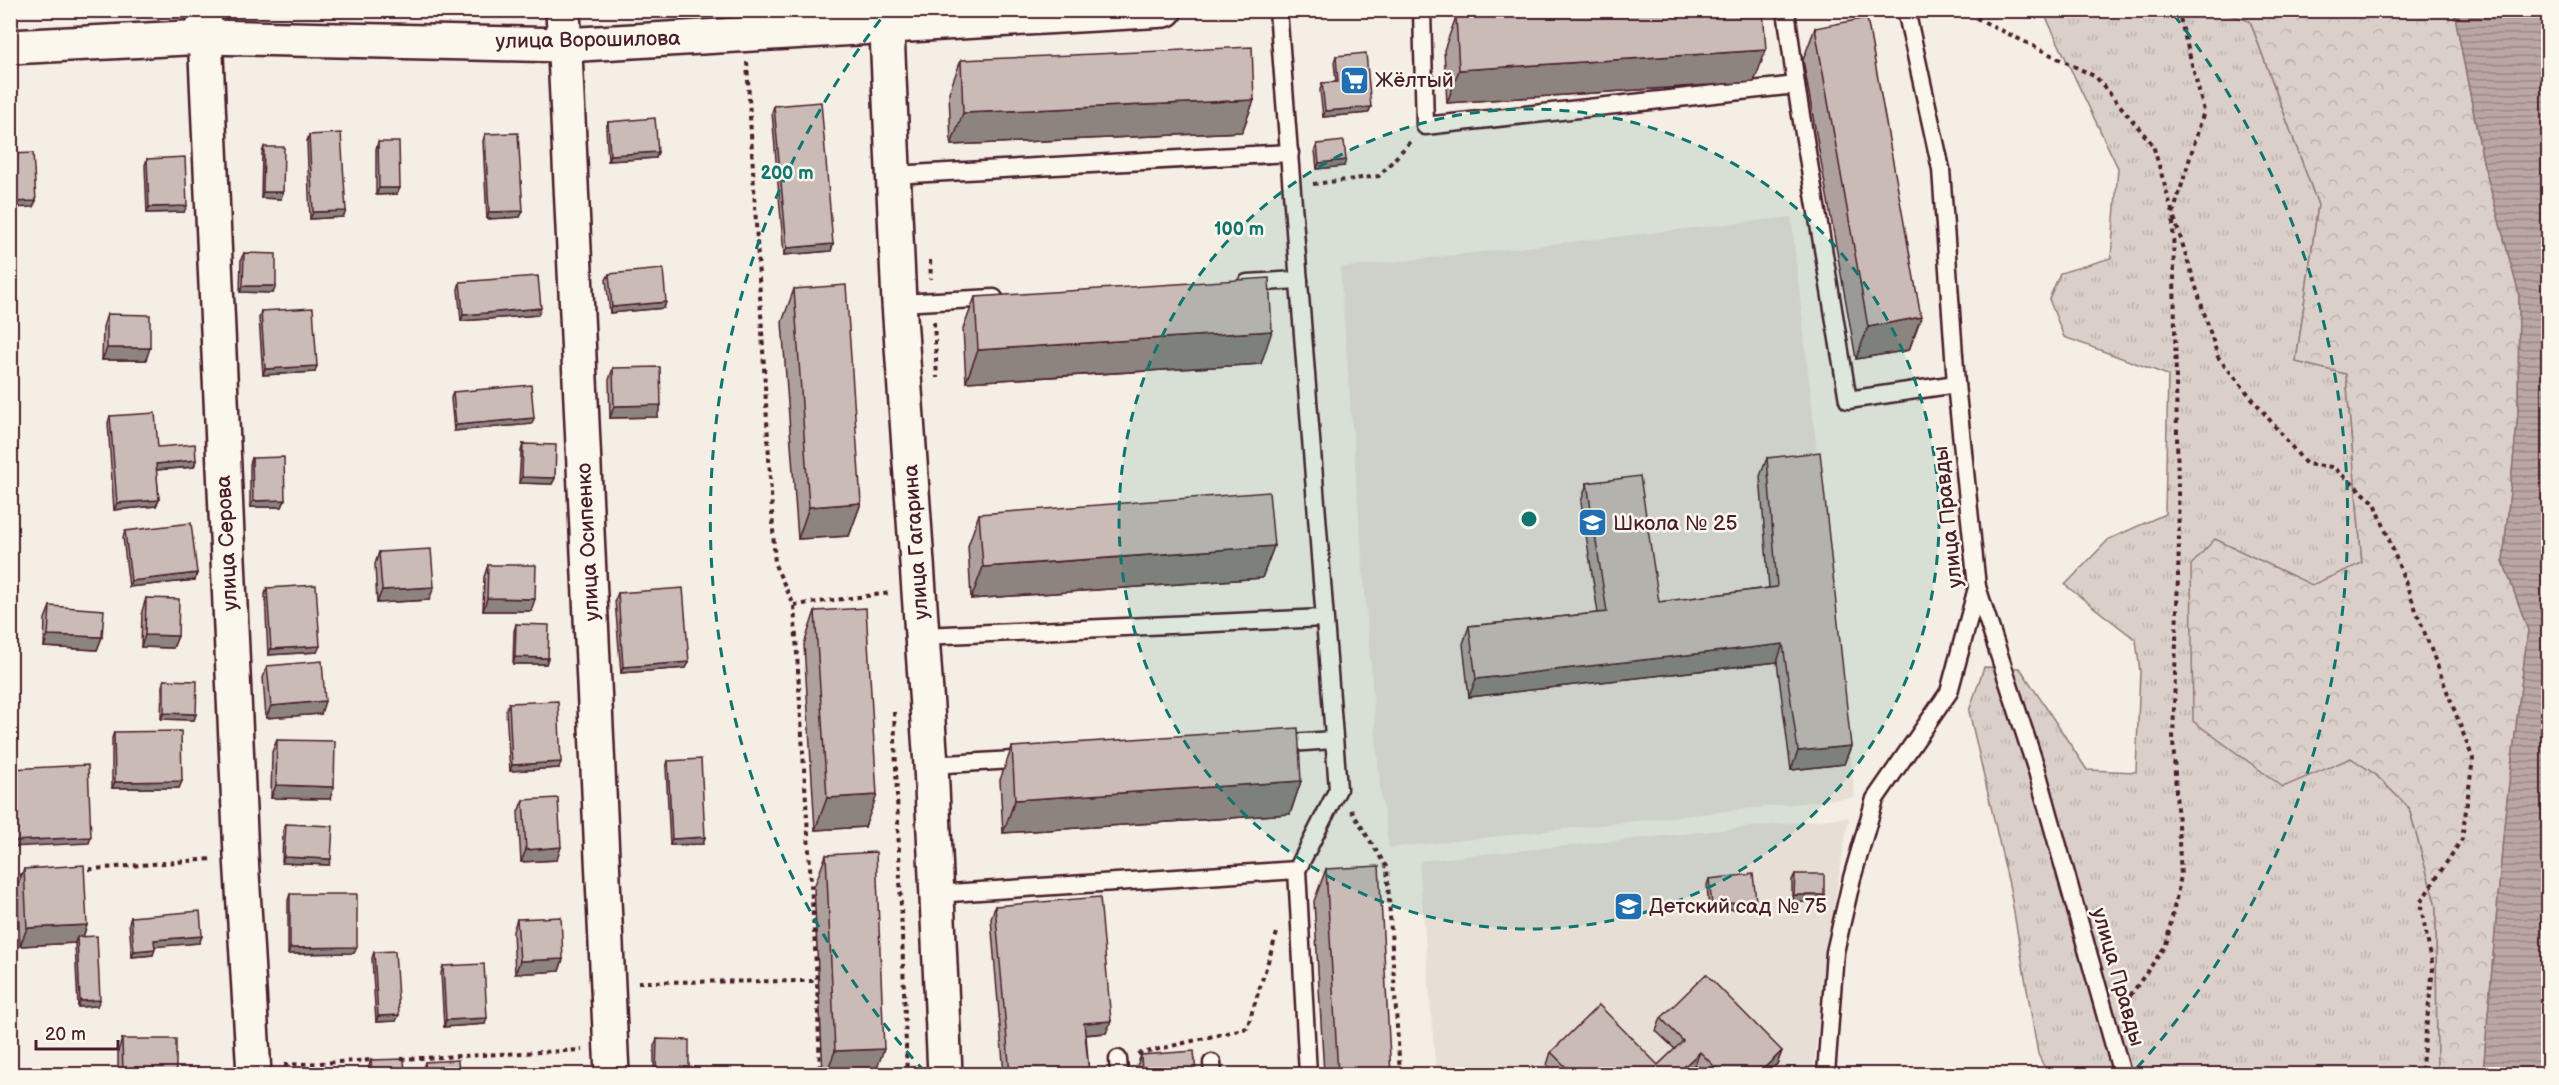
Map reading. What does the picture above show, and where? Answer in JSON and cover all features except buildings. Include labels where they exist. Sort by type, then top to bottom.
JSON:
[{"type":"street","name":"улица Осипенко","points":[[562,10],[612,1061]]},
{"type":"street","name":"улица Ворошилова","points":[[10,47],[204,24],[564,45],[746,35],[886,18],[1165,10]]},
{"type":"street","name":"улица Гагарина","points":[[886,18],[899,303],[931,765],[935,894],[945,1074]]},
{"type":"street","name":"улица Серова","points":[[204,24],[241,856],[253,1071]]},
{"type":"lane","points":[[1278,10],[1338,789],[1297,870],[1308,1074]]},
{"type":"lane","points":[[1422,10],[1425,126],[1796,85]]},
{"type":"lane","points":[[1786,10],[1796,85],[1848,400],[1956,384]]},
{"type":"lane","name":"улица Правды","points":[[1906,10],[1941,169],[1956,384],[1977,587],[2037,771],[2122,1074]]},
{"type":"lane","points":[[893,175],[1290,153]]},
{"type":"lane","points":[[1228,284],[1299,280]]},
{"type":"lane","points":[[899,303],[1016,297]]},
{"type":"lane","points":[[1826,1074],[1835,952],[1852,878],[1875,799],[1949,692],[1977,587]]},
{"type":"lane","points":[[923,636],[1324,618]]},
{"type":"lane","points":[[1261,745],[1333,740]]},
{"type":"lane","points":[[931,765],[1047,758]]},
{"type":"lane","points":[[935,894],[1297,870]]},
{"type":"path","points":[[1960,10],[2096,77],[2153,146],[2218,357],[2306,464],[2333,467],[2375,502],[2473,759],[2462,839],[2420,903],[2433,968],[2421,1074]]},
{"type":"path","points":[[2109,1025],[2166,945],[2181,876],[2173,740],[2179,542],[2173,214],[2204,111],[2178,10]]},
{"type":"path","points":[[746,35],[775,565],[794,605],[817,981],[820,1074]]},
{"type":"path","points":[[1292,187],[1379,176],[1425,126]]},
{"type":"path","points":[[794,605],[920,590]]},
{"type":"path","points":[[1338,789],[1387,868],[1400,1074]]},
{"type":"path","points":[[68,871],[241,856]]},
{"type":"path","points":[[10,876],[34,874]]},
{"type":"path","points":[[1118,1067],[1247,1028],[1279,926]]},
{"type":"path","points":[[608,982],[817,981]]},
{"type":"path","points":[[906,1042],[907,1074]]},
{"type":"path","points":[[397,1059],[612,1061]]},
{"type":"path","points":[[253,1071],[385,1060]]},
{"type":"shaded area","points":[[2454,11],[2548,11],[2548,1074],[2483,1074],[2505,816],[2528,630],[2503,561],[2518,413],[2519,294],[2483,161]]},
{"type":"shaded area","name":"Школа № 25","points":[[1791,217],[1855,797],[1389,848],[1380,788],[1340,268]]},
{"type":"shaded area","name":"Детский сад № 75","points":[[1849,817],[1826,952],[1813,1074],[1436,1074],[1419,861]]},
{"type":"green space","points":[[2217,10],[2250,21],[2318,205],[2296,362],[2346,374],[2362,564],[2313,585],[2282,786],[2351,758],[2375,774],[2409,808],[2436,906],[2437,1074],[2048,1074],[2038,1054],[2010,889],[1969,711],[1984,667],[2020,668],[2087,770],[2136,772],[2140,672],[2136,640],[2065,585],[2109,539],[2165,514],[2168,375],[2064,337],[2049,299],[2060,273],[2111,258],[2118,168],[2043,11]]},
{"type":"green space","points":[[2217,11],[2454,11],[2483,161],[2519,294],[2518,413],[2503,561],[2528,630],[2505,816],[2483,1074],[2437,1074],[2436,906],[2409,808],[2375,774],[2351,758],[2283,787],[2193,721],[2191,565],[2215,539],[2312,585],[2362,563],[2346,374],[2296,362],[2318,205],[2250,21]]},
{"type":"place","name":"Жёлтый","points":[[1354,80]]},
{"type":"place","name":"Школа № 25","points":[[1592,523]]},
{"type":"place","name":"Детский сад № 75","points":[[1628,906]]}]
